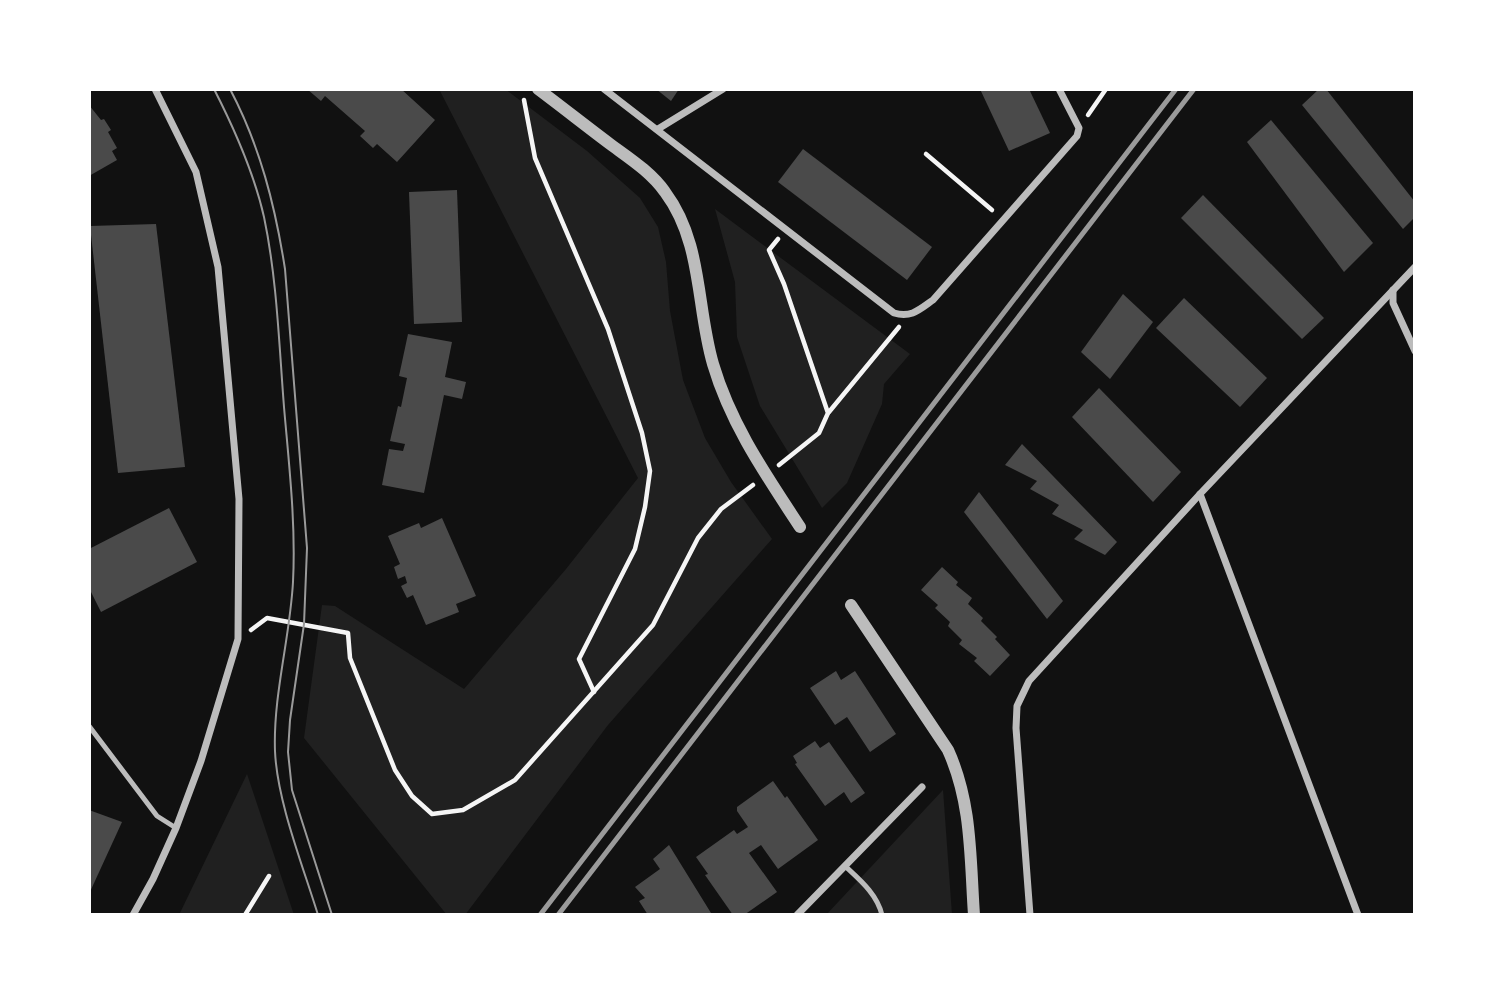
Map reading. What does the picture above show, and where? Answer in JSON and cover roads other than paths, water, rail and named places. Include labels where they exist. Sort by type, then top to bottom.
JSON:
[{"type":"street","points":[[133,915],[176,828],[201,761],[237,639],[239,499],[218,267],[196,172],[155,89]]},
{"type":"street","points":[[538,89],[636,163],[655,179],[667,194],[687,230],[697,273],[706,335],[719,384],[747,444],[800,527]]},
{"type":"street","points":[[604,89],[894,313],[905,316],[917,312],[933,300],[1077,136],[1079,128],[1059,89]]},
{"type":"street","points":[[658,129],[723,89]]},
{"type":"street","points":[[1030,915],[1016,728],[1017,706],[1030,681],[1200,494],[1415,267]]},
{"type":"street","points":[[1393,289],[1393,303],[1415,351]]},
{"type":"street","points":[[1200,494],[1358,915]]},
{"type":"street","points":[[851,605],[948,750],[958,772],[968,814],[974,915]]},
{"type":"street","points":[[797,915],[922,787]]},
{"type":"lane","points":[[89,726],[157,816],[176,828]]},
{"type":"lane","points":[[845,866],[866,885],[880,906],[882,915]]},
{"type":"tram line","points":[[214,89],[255,184],[272,264],[294,538],[293,582],[277,709],[275,751],[280,791],[318,915]]},
{"type":"tram line","points":[[230,89],[250,132],[265,176],[285,269],[307,548],[304,624],[288,752],[292,790],[332,915]]},
{"type":"railway","points":[[540,915],[1176,89]]},
{"type":"railway","points":[[558,915],[1194,89]]}]
